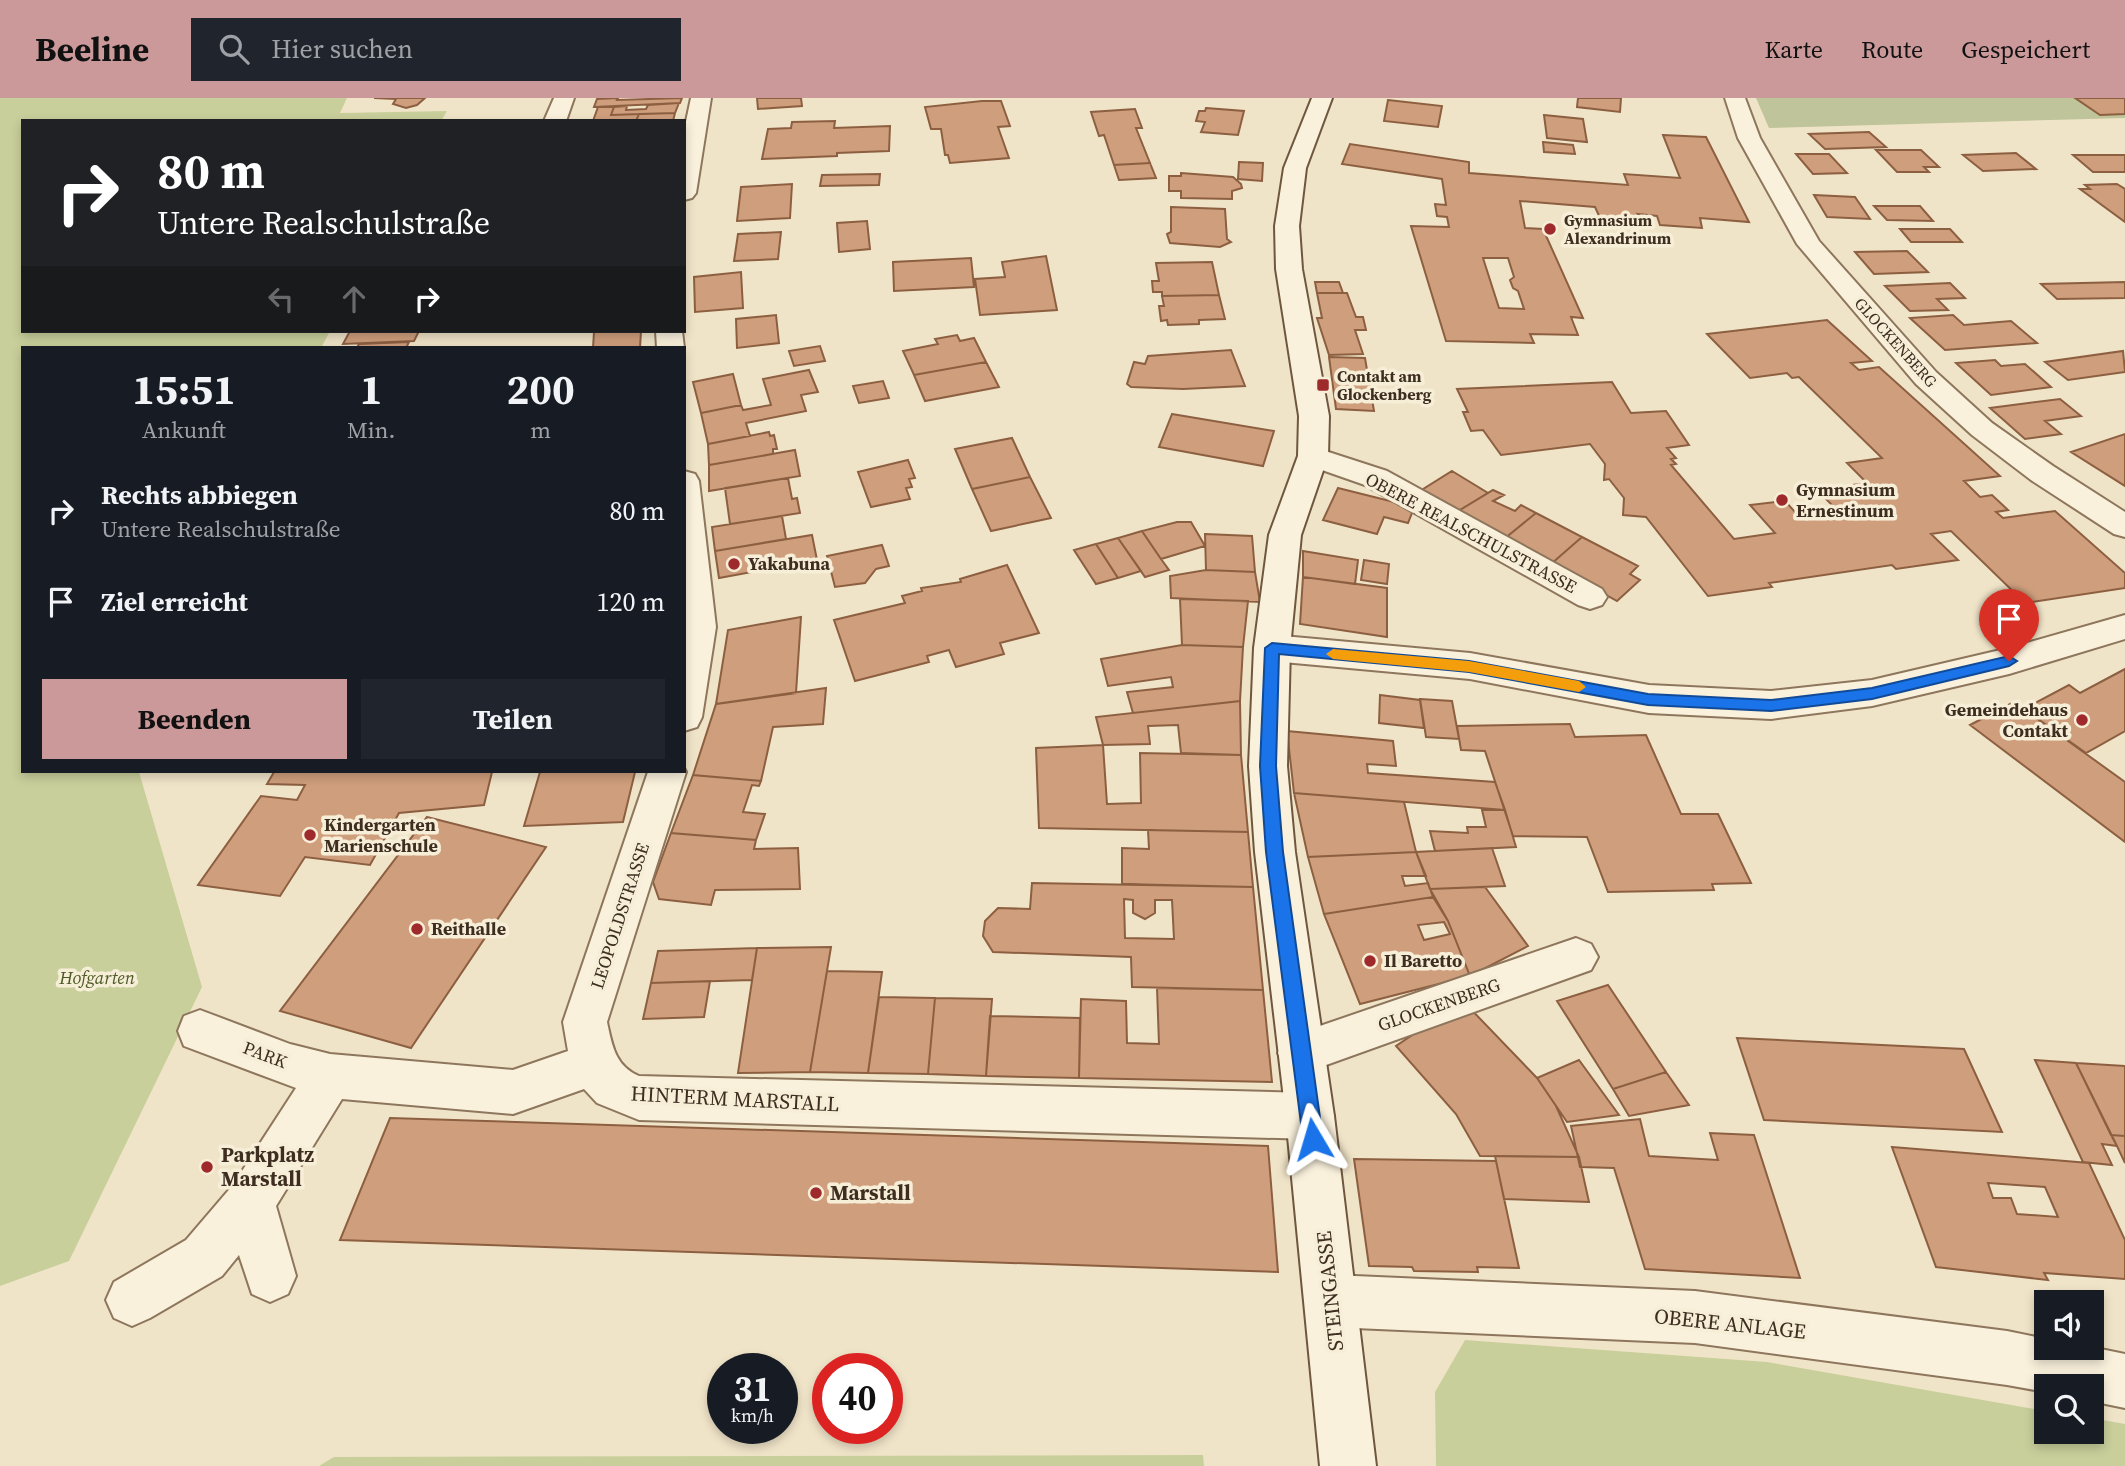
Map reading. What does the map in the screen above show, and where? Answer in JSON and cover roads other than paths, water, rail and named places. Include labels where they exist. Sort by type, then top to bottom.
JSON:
[{"type":"street","points":[[556,119],[564,98]]},
{"type":"street","points":[[686,182],[701,98]]},
{"type":"street","name":"STEINGASSE","points":[[1322,98],[1295,168],[1287,226],[1289,269],[1314,416],[1313,456],[1284,535],[1272,648],[1268,766],[1275,852],[1332,1301],[1348,1466]]},
{"type":"street","name":"GLOCKENBERG","points":[[1735,98],[1749,138],[1809,244],[1926,378],[1982,429],[2042,473],[2125,527]]},
{"type":"street","name":"OBERE REALSCHULSTRASSE","points":[[1313,456],[1376,478],[1590,597]]},
{"type":"street","points":[[686,500],[699,627],[686,705]]},
{"type":"street","points":[[1272,648],[1469,666],[1648,699],[1771,705],[1872,693],[2009,661],[2125,627]]},
{"type":"street","name":"LEOPOLDSTRASSE","points":[[593,1062],[585,1022],[667,773]]},
{"type":"street","name":"GLOCKENBERG","points":[[1301,1053],[1576,957]]},
{"type":"street","name":"PARK","points":[[200,1031],[290,1065],[330,1076]]},
{"type":"street","points":[[132,1300],[204,1258],[250,1202],[330,1076],[513,1092],[553,1080],[593,1062]]},
{"type":"street","name":"HINTERM MARSTALL","points":[[593,1062],[607,1084],[620,1094],[639,1098],[1310,1116]]},
{"type":"street","points":[[250,1202],[270,1276]]},
{"type":"street","name":"OBERE ANLAGE","points":[[1332,1301],[1695,1317],[2007,1358],[2125,1381]]},
{"type":"place","name":"Gymnasium Alexandrinum","points":[[1550,229]]},
{"type":"place","name":"Contakt am Glockenberg","points":[[1323,385]]},
{"type":"place","name":"Gymnasium Ernestinum","points":[[1782,500]]},
{"type":"place","name":"Yakabuna","points":[[734,564]]},
{"type":"place","name":"Gemeindehaus Contakt","points":[[2082,720]]},
{"type":"place","name":"Kindergarten Marienschule","points":[[310,835]]},
{"type":"place","name":"Reithalle","points":[[417,929]]},
{"type":"place","name":"Il Baretto","points":[[1370,961]]},
{"type":"place","name":"Parkplatz Marstall","points":[[207,1167]]},
{"type":"place","name":"Marstall","points":[[816,1193]]},
{"type":"park label","name":"Hofgarten","points":[[97,978]]}]
